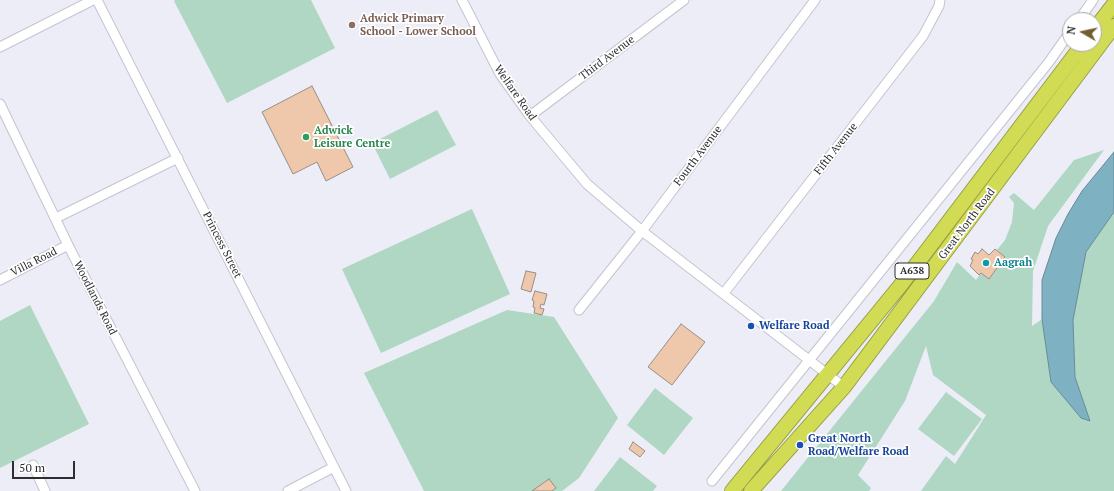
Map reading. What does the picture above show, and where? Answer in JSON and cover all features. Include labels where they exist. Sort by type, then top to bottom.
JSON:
[{"type":"highway","points":[[1102,20],[1114,4]]},
{"type":"highway","name":"Great North Road","points":[[751,491],[818,418],[844,387],[1114,26]]},
{"type":"highway","name":"Great North Road","points":[[732,491],[900,286],[1077,52]]},
{"type":"street","points":[[0,47],[93,0]]},
{"type":"street","name":"Princess Street","points":[[97,0],[346,491]]},
{"type":"street","name":"Welfare Road","points":[[462,0],[500,74],[530,116],[587,184],[642,231],[844,387]]},
{"type":"street","name":"Third Avenue","points":[[530,116],[684,0]]},
{"type":"street","name":"Fourth Avenue","points":[[579,310],[642,231],[815,0]]},
{"type":"street","name":"Fifth Avenue","points":[[724,293],[923,36],[939,6],[940,0]]},
{"type":"street","points":[[1085,12],[1093,0]]},
{"type":"street","points":[[712,480],[1049,62],[1062,43]]},
{"type":"street","name":"Woodlands Road","points":[[0,104],[2,114],[56,218],[68,245],[195,491]]},
{"type":"street","points":[[56,218],[178,158]]},
{"type":"street","name":"Villa Road","points":[[0,280],[68,245]]},
{"type":"street","points":[[33,465],[46,491]]},
{"type":"street","points":[[288,491],[334,467]]},
{"type":"green space","points":[[311,0],[335,48],[227,103],[174,1]]},
{"type":"green space","points":[[437,110],[456,145],[390,179],[372,143]]},
{"type":"green space","points":[[1104,150],[1048,226],[1033,271],[1032,326],[1042,319],[1051,382],[1081,418],[1090,421],[1075,377],[1073,320],[1086,252],[1114,212],[1114,491],[921,491],[946,456],[955,464],[986,415],[933,375],[926,346],[905,401],[858,475],[871,488],[869,491],[781,491],[934,301],[957,262],[976,280],[981,273],[989,279],[1005,257],[997,250],[1005,240],[1012,222],[1014,203],[1009,197],[1014,193],[1034,210],[1074,160]]},
{"type":"green space","points":[[472,209],[510,294],[381,353],[342,269]]},
{"type":"green space","points":[[30,305],[89,424],[0,468],[0,321]]},
{"type":"green space","points":[[507,310],[554,317],[618,418],[579,478],[562,491],[424,491],[364,373]]},
{"type":"green space","points":[[655,388],[693,418],[664,455],[627,425]]},
{"type":"green space","points":[[946,392],[982,419],[954,456],[918,429]]},
{"type":"green space","points":[[620,457],[657,486],[653,491],[594,491]]},
{"type":"water","points":[[1114,152],[1114,212],[1086,252],[1073,320],[1075,377],[1090,421],[1081,418],[1051,382],[1042,319],[1042,280],[1056,238],[1068,214],[1082,191]]},
{"type":"building","name":"Adwick Leisure Centre","points":[[312,86],[353,167],[326,181],[317,162],[293,174],[262,112]]},
{"type":"building","name":"Aagrah","points":[[982,249],[989,255],[995,249],[1005,257],[989,279],[981,273],[979,275],[970,266],[973,260],[971,259],[975,252],[978,254]]},
{"type":"building","points":[[526,271],[536,273],[531,292],[521,289]]},
{"type":"building","points":[[535,291],[547,294],[544,305],[541,304],[540,308],[544,309],[542,315],[534,313],[534,301],[532,300]]},
{"type":"building","points":[[681,324],[705,342],[672,385],[648,367]]},
{"type":"building","points":[[633,442],[645,451],[640,457],[629,449]]},
{"type":"building","points":[[549,479],[556,488],[552,491],[532,491]]},
{"type":"place","name":"Adwick Primary School - Lower School","points":[[352,25]]},
{"type":"place","name":"Adwick Leisure Centre","points":[[306,137]]},
{"type":"place","name":"Aagrah","points":[[986,263]]},
{"type":"place","name":"Welfare Road","points":[[751,326]]},
{"type":"place","name":"Great North Road/Welfare Road","points":[[800,445]]}]
